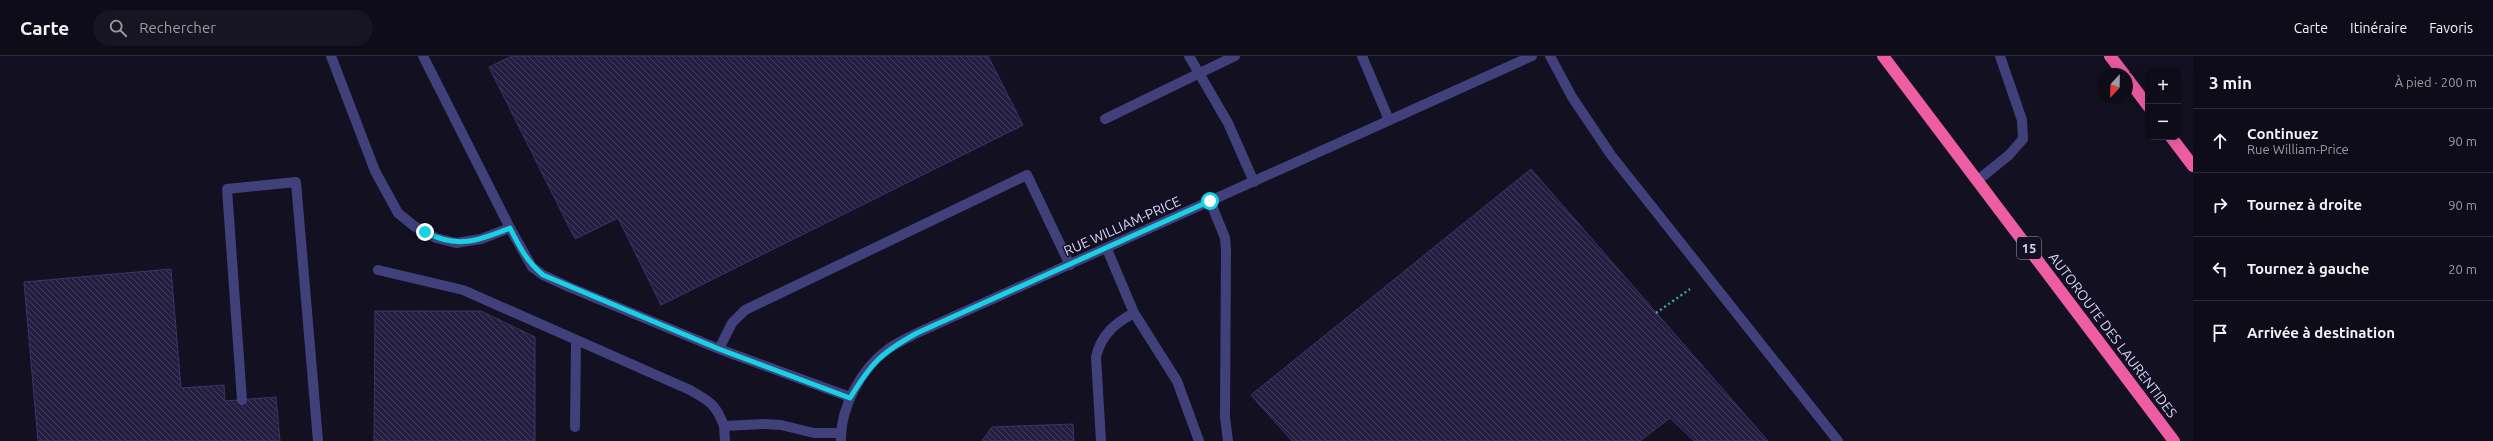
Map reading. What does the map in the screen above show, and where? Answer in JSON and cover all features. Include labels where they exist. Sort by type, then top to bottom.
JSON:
[{"type":"highway","name":"AUTOROUTE DES LAURENTIDES","points":[[1883,56],[2174,441]]},
{"type":"highway","points":[[2110,56],[2119,68]]},
{"type":"highway","points":[[2133,86],[2146,104]]},
{"type":"highway","points":[[2173,140],[2193,166]]},
{"type":"street","points":[[332,56],[375,171],[398,213],[414,226],[436,238],[456,243],[481,240],[510,228]]},
{"type":"street","points":[[423,56],[523,254],[532,267],[543,275],[719,349],[850,398]]},
{"type":"street","points":[[1189,56],[1228,123],[1254,182]]},
{"type":"street","points":[[1105,119],[1235,56]]},
{"type":"street","points":[[1362,56],[1390,120]]},
{"type":"street","name":"RUE WILLIAM-PRICE","points":[[840,437],[842,420],[850,398],[866,371],[887,350],[964,311],[1107,249],[1532,56]]},
{"type":"street","points":[[1550,56],[1572,97],[1611,155],[1838,441]]},
{"type":"street","points":[[1978,180],[2009,155],[2023,139],[2022,120],[2000,56]]},
{"type":"street","points":[[719,349],[732,322],[745,310],[1027,175],[1070,265]]},
{"type":"street","points":[[242,400],[227,189],[296,182],[318,441]]},
{"type":"street","points":[[1210,201],[1225,238],[1226,250],[1225,417],[1228,441]]},
{"type":"street","points":[[1107,249],[1134,313],[1177,381],[1199,441]]},
{"type":"street","points":[[378,270],[463,290],[690,390],[710,402],[718,409],[724,426],[725,441]]},
{"type":"street","points":[[1101,441],[1097,352],[1114,325],[1134,313]]},
{"type":"street","points":[[575,427],[576,340]]},
{"type":"street","points":[[724,426],[764,424],[781,425],[814,434],[840,437]]},
{"type":"path","points":[[1656,313],[1674,300]]},
{"type":"building","points":[[512,56],[988,56],[1023,125],[661,305],[618,218],[575,239],[489,67]]},
{"type":"building","points":[[1531,169],[1768,441],[1694,441],[1670,418],[1640,441],[1292,441],[1251,395]]},
{"type":"building","points":[[171,269],[181,388],[224,385],[225,401],[276,397],[280,441],[38,441],[24,282]]},
{"type":"building","points":[[375,311],[481,311],[535,337],[535,441],[374,441]]},
{"type":"building","points":[[1073,424],[1074,441],[982,441],[992,427]]},
{"type":"route","points":[[425,232],[436,238],[456,243],[481,240],[510,228],[523,254],[532,267],[543,275],[719,349],[850,398],[866,371],[887,350],[917,333],[1107,249],[1210,201]]}]
